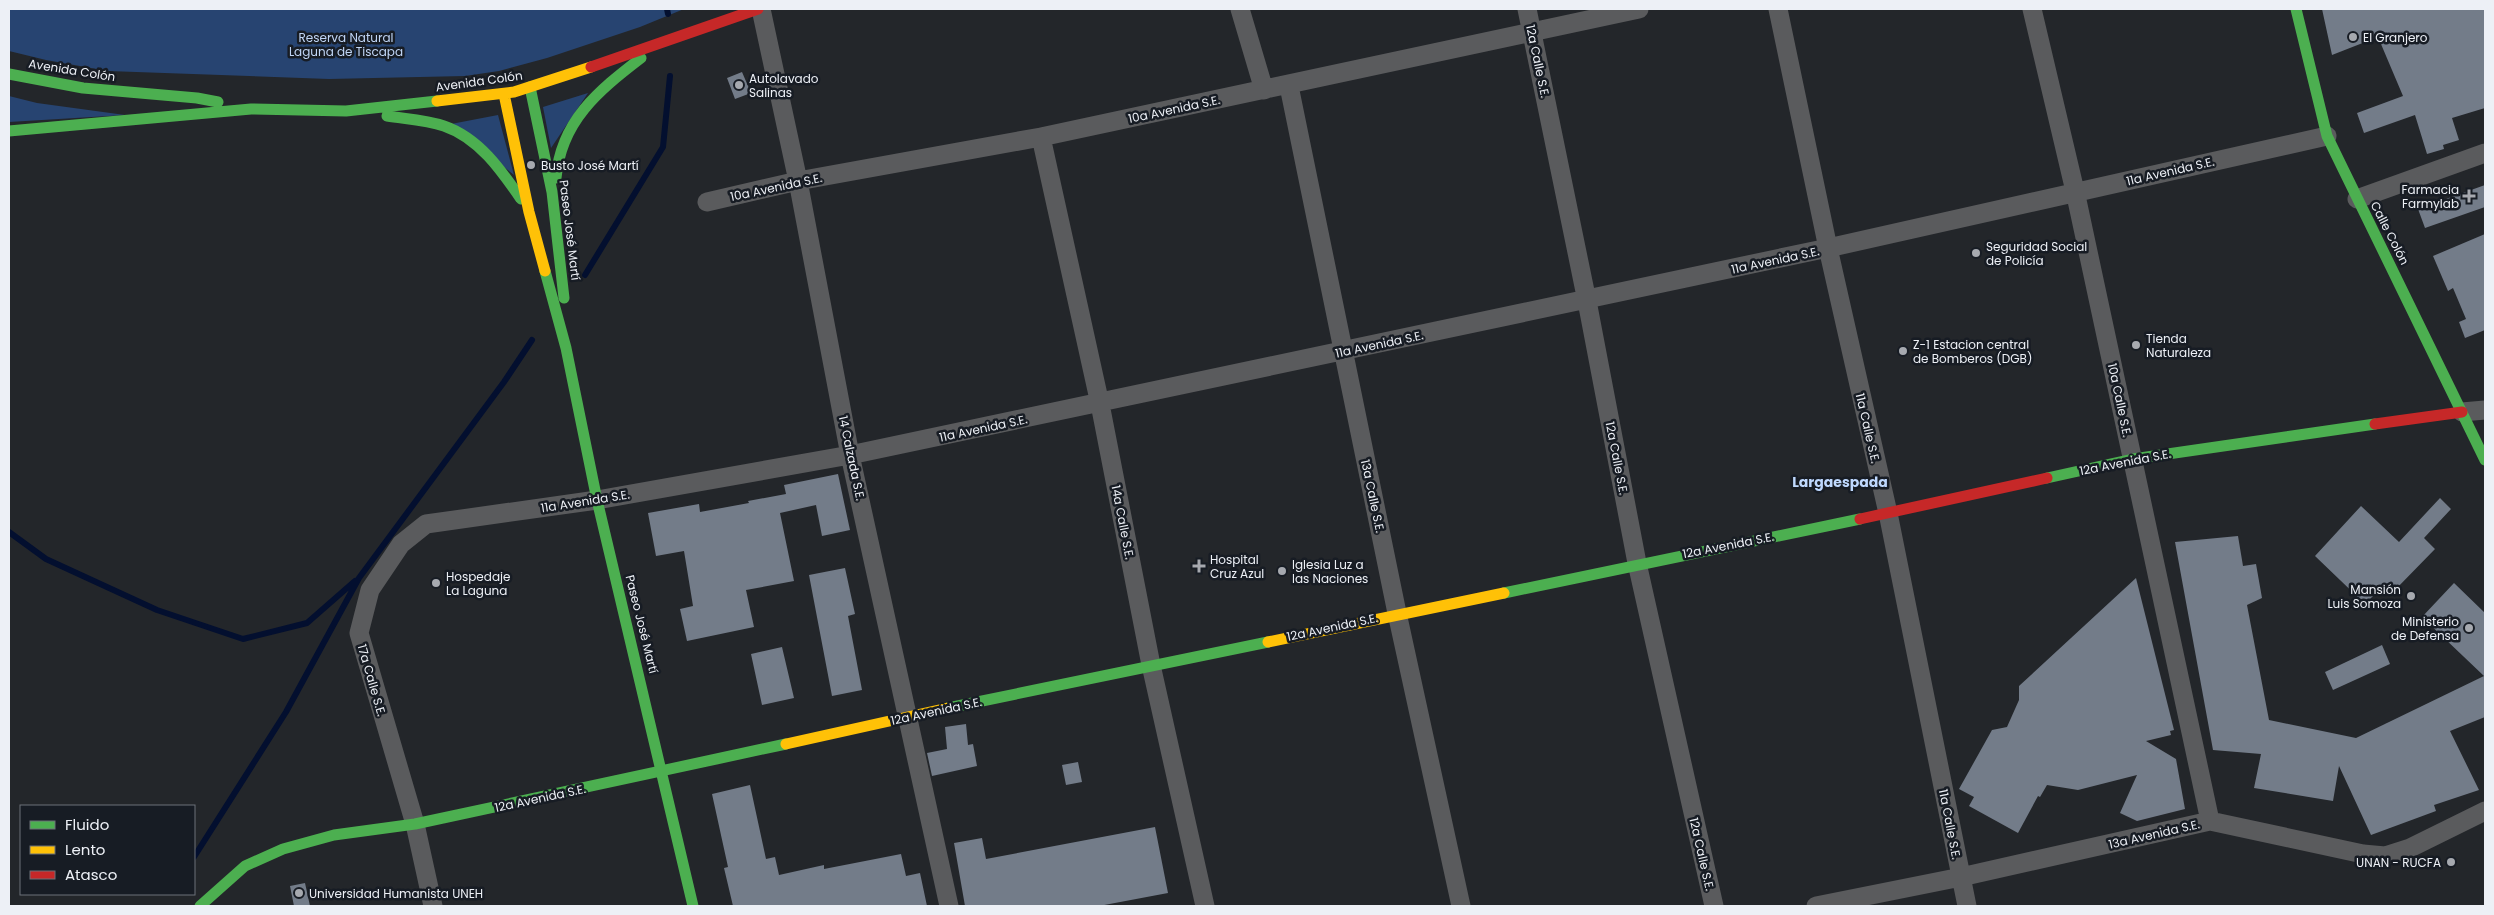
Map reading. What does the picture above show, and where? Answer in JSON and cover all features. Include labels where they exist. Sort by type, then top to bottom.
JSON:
[{"type":"main road","name":"Avenida Colón","points":[[9,132],[250,109],[346,111],[504,94],[654,47],[759,9]]},
{"type":"main road","name":"Calle Colón","points":[[2296,9],[2327,136],[2485,460]]},
{"type":"main road","points":[[558,224],[556,163],[566,134],[582,111],[610,82],[654,47]]},
{"type":"main road","name":"Avenida Colón","points":[[9,74],[83,88],[197,98],[250,109]]},
{"type":"main road","name":"Paseo José Martí","points":[[530,87],[542,135],[558,224],[566,348]]},
{"type":"main road","name":"Paseo José Martí","points":[[504,94],[529,212],[566,348],[598,500],[693,906]]},
{"type":"main road","points":[[346,111],[445,126],[466,138],[487,156],[507,177],[529,212]]},
{"type":"main road","name":"12a Avenida S.E.","points":[[200,906],[245,866],[283,849],[334,835],[415,824],[663,772],[909,716],[1637,563],[1888,513],[2133,459],[2462,412]]},
{"type":"street","name":"14 Calzada S.E.","points":[[759,9],[798,181],[850,455],[909,716],[949,906]]},
{"type":"street","points":[[1240,9],[1264,90]]},
{"type":"street","name":"12a Calle S.E.","points":[[1527,9],[1587,301],[1637,563],[1714,906]]},
{"type":"street","name":"10a Avenida S.E.","points":[[707,202],[798,181],[1041,137],[1289,86],[1639,9]]},
{"type":"street","name":"11a Calle S.E.","points":[[1778,9],[1828,248],[1888,513],[1968,906]]},
{"type":"street","name":"10a Calle S.E.","points":[[2032,9],[2075,191],[2210,821]]},
{"type":"street","name":"13a Calle S.E.","points":[[1289,86],[1397,613],[1462,906]]},
{"type":"street","name":"11a Avenida S.E.","points":[[426,524],[598,500],[850,455],[1100,404],[1343,351],[1587,301],[2327,136]]},
{"type":"street","name":"14a Calle S.E.","points":[[1041,137],[1100,404],[1151,665],[1205,906]]},
{"type":"street","points":[[2357,199],[2485,152]]},
{"type":"street","name":"12a Avenida S.E.","points":[[2462,412],[2485,410]]},
{"type":"street","name":"17a Calle S.E.","points":[[426,524],[401,544],[370,590],[359,633],[415,824],[433,906]]},
{"type":"street","name":"13a Avenida S.E.","points":[[1816,906],[1961,877],[2210,821],[2363,854],[2385,856],[2410,848],[2485,811]]},
{"type":"green space","name":"Reserva Natural Laguna de Tiscapa","points":[[9,9],[684,9],[640,27],[547,58],[499,71],[465,76],[329,79],[108,71],[46,60],[9,51]]},
{"type":"green space","points":[[588,93],[551,148],[543,107]]},
{"type":"green space","points":[[9,96],[37,103],[125,115],[9,122]]},
{"type":"green space","points":[[498,115],[514,175],[451,124]]},
{"type":"building","points":[[2322,9],[2485,9],[2485,108],[2452,118],[2459,140],[2443,145],[2444,149],[2427,154],[2415,115],[2364,133],[2357,113],[2403,96],[2378,37],[2332,55]]},
{"type":"building","name":"Autolavado Salinas","points":[[742,72],[751,93],[735,99],[727,78]]},
{"type":"building","name":"Farmacia Farmylab","points":[[2485,185],[2485,207],[2425,228],[2418,209]]},
{"type":"building","points":[[2485,234],[2485,330],[2465,338],[2459,322],[2466,319],[2453,288],[2448,291],[2433,256]]},
{"type":"building","points":[[838,474],[850,530],[822,536],[816,505],[780,513],[794,581],[746,590],[754,627],[687,641],[680,609],[693,606],[684,551],[656,556],[648,513],[699,504],[700,512],[749,503],[748,501],[786,494],[784,485]]},
{"type":"building","points":[[2440,498],[2451,509],[2424,538],[2435,549],[2394,591],[2386,583],[2365,604],[2315,556],[2361,506],[2399,542]]},
{"type":"building","points":[[2238,536],[2243,566],[2256,564],[2262,598],[2247,605],[2269,720],[2356,738],[2484,676],[2422,617],[2454,583],[2485,613],[2485,717],[2450,731],[2479,790],[2434,805],[2436,811],[2371,835],[2339,766],[2333,801],[2254,788],[2261,754],[2213,750],[2175,542]]},
{"type":"building","points":[[845,568],[855,614],[848,616],[862,690],[832,696],[809,575]]},
{"type":"building","points":[[2136,578],[2174,730],[2170,731],[2171,735],[2146,741],[2176,759],[2185,809],[2137,821],[2120,813],[2137,775],[2078,790],[2047,785],[2040,797],[2038,796],[2018,833],[1969,806],[1974,797],[1959,789],[1992,730],[2007,727],[2019,700],[2019,686]]},
{"type":"building","points":[[2382,645],[2390,664],[2333,690],[2325,672]]},
{"type":"building","points":[[782,647],[794,698],[762,705],[751,654]]},
{"type":"building","points":[[966,724],[968,745],[973,744],[977,766],[932,776],[927,753],[947,749],[945,727]]},
{"type":"building","points":[[1078,762],[1082,782],[1066,785],[1062,765]]},
{"type":"building","points":[[750,785],[766,859],[775,857],[779,875],[824,865],[824,869],[901,854],[906,876],[920,873],[927,906],[733,906],[724,868],[728,867],[712,794]]},
{"type":"building","points":[[1155,827],[1168,893],[1099,906],[965,906],[954,843],[982,838],[986,859]]},
{"type":"building","name":"Universidad Humanista UNEH","points":[[305,883],[310,906],[294,906],[290,886]]},
{"type":"waterway","points":[[667,9],[668,14]]},
{"type":"waterway","points":[[585,275],[663,147],[670,76]]},
{"type":"waterway","points":[[195,855],[286,712],[359,578],[504,382],[532,340]]},
{"type":"waterway","points":[[9,532],[46,559],[157,610],[243,639],[307,623],[355,581]]},
{"type":"traffic: fast","points":[[2296,9],[2327,136],[2485,460]]},
{"type":"traffic: fast","points":[[556,178],[559,158],[565,140],[584,109],[610,83],[641,58]]},
{"type":"traffic: fast","points":[[9,74],[83,88],[197,98],[218,102]]},
{"type":"traffic: fast","points":[[530,87],[552,192],[564,298]]},
{"type":"traffic: fast","points":[[9,131],[251,109],[346,111],[437,101]]},
{"type":"traffic: fast","points":[[387,116],[423,121],[457,131],[488,156],[521,199]]},
{"type":"traffic: fast","points":[[545,271],[566,348],[597,500],[693,906]]},
{"type":"traffic: fast","points":[[2047,478],[2133,459],[2375,424]]},
{"type":"traffic: fast","points":[[1504,593],[1860,519]]},
{"type":"traffic: fast","points":[[948,708],[1268,642]]},
{"type":"traffic: fast","points":[[200,906],[245,866],[283,849],[334,835],[415,824],[786,744]]},
{"type":"traffic: slow","points":[[437,101],[514,92],[591,67]]},
{"type":"traffic: slow","points":[[504,94],[529,212],[545,271]]},
{"type":"traffic: slow","points":[[1268,642],[1504,593]]},
{"type":"traffic: slow","points":[[786,744],[948,708]]},
{"type":"traffic: jam","points":[[591,67],[758,9]]},
{"type":"traffic: jam","points":[[2375,424],[2462,412]]},
{"type":"traffic: jam","points":[[1860,519],[2047,478]]},
{"type":"place","name":"El Granjero","points":[[2353,37]]},
{"type":"place","name":"Autolavado Salinas","points":[[739,85]]},
{"type":"place","name":"Busto José Martí","points":[[531,165]]},
{"type":"place","name":"Farmacia Farmylab","points":[[2469,196]]},
{"type":"place","name":"Seguridad Social de Policía","points":[[1976,253]]},
{"type":"place","name":"Tienda Naturaleza","points":[[2136,345]]},
{"type":"place","name":"Z-1 Estacion central de Bomberos (DGB)","points":[[1903,351]]},
{"type":"place","name":"Hospital Cruz Azul","points":[[1199,566]]},
{"type":"place","name":"Iglesia Luz a las Naciones","points":[[1282,571]]},
{"type":"place","name":"Hospedaje La Laguna","points":[[436,583]]},
{"type":"place","name":"Mansión Luis Somoza","points":[[2411,596]]},
{"type":"place","name":"Ministerio de Defensa","points":[[2469,628]]},
{"type":"place","name":"UNAN - RUCFA","points":[[2451,862]]},
{"type":"place","name":"Universidad Humanista UNEH","points":[[299,893]]},
{"type":"district","name":"Largaespada","points":[[1840,482]]}]
